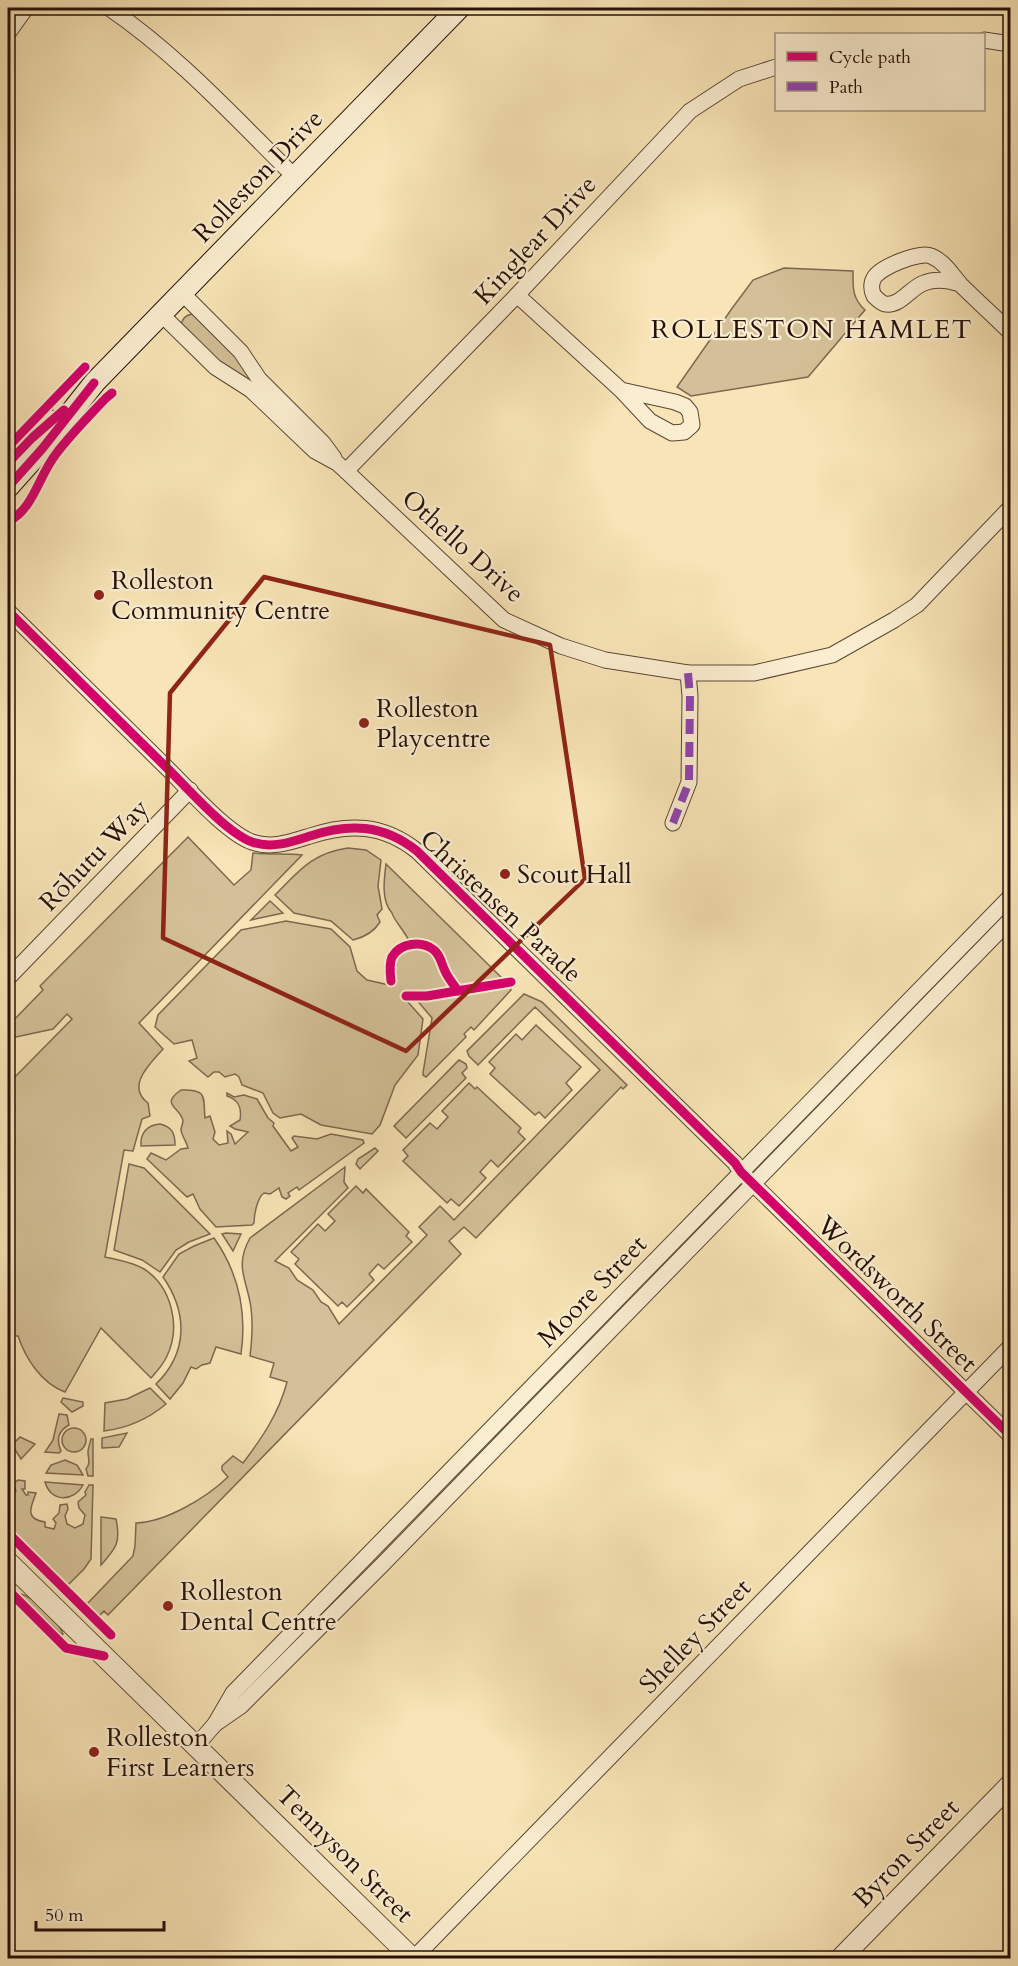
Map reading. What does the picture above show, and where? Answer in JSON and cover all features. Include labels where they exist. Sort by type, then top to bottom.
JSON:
[{"type":"main road","name":"Rolleston Drive","points":[[8,463],[32,438],[94,383],[459,8]]},
{"type":"main road","name":"Rolleston Drive","points":[[8,487],[42,449],[94,383]]},
{"type":"street","points":[[8,33],[26,8]]},
{"type":"street","points":[[109,8],[142,30],[172,57],[295,177]]},
{"type":"street","points":[[985,40],[1011,44]]},
{"type":"street","name":"Kinglear Drive","points":[[342,467],[517,295],[690,111],[739,79],[775,68]]},
{"type":"street","points":[[960,284],[941,280],[925,282],[897,302],[888,304],[877,299],[872,288],[873,279],[880,272],[912,256],[922,254],[932,256],[1011,332]]},
{"type":"street","name":"Othello Drive","points":[[182,293],[241,352],[255,374],[323,443],[342,467],[504,620],[561,646],[605,660],[688,673],[754,673],[832,655],[917,605],[1011,508]]},
{"type":"street","points":[[517,295],[621,390]]},
{"type":"street","name":"Othello Drive","points":[[161,314],[215,367],[251,390],[315,450],[342,467]]},
{"type":"street","name":"Christensen Parade","points":[[8,611],[231,830],[253,842],[266,845],[279,845],[328,830],[347,827],[378,830],[407,843],[619,1047],[754,1184]]},
{"type":"street","points":[[673,823],[689,782],[688,673]]},
{"type":"street","name":"Rōhutu Way","points":[[8,978],[190,790]]},
{"type":"street","name":"Moore Street","points":[[196,1746],[215,1724],[233,1693],[1011,897]]},
{"type":"street","name":"Moore Street","points":[[215,1724],[241,1706],[383,1564],[1011,920]]},
{"type":"street","name":"Wordsworth Street","points":[[754,1184],[1011,1435]]},
{"type":"street","name":"Shelley Street","points":[[413,1959],[1011,1347]]},
{"type":"street","name":"Tennyson Street","points":[[8,1562],[413,1959]]},
{"type":"street","name":"Byron Street","points":[[841,1959],[1011,1785]]},
{"type":"highlighted area","points":[[264,577],[550,645],[585,879],[406,1051],[163,938],[170,693]]},
{"type":"shaded area","points":[[784,268],[853,271],[855,297],[865,310],[808,377],[691,396],[677,387],[753,280]]},
{"type":"shaded area","points":[[192,314],[321,445],[227,372],[181,325],[188,315]]},
{"type":"shaded area","points":[[188,837],[234,885],[251,870],[253,853],[302,855],[139,1023],[163,1049],[139,1082],[139,1089],[148,1103],[150,1116],[142,1119],[133,1151],[124,1150],[105,1257],[144,1269],[161,1286],[171,1308],[173,1333],[171,1345],[164,1362],[151,1378],[101,1328],[65,1392],[49,1383],[36,1369],[25,1353],[18,1336],[8,1336],[8,1153],[15,1142],[8,1112],[15,1107],[8,1096],[8,1084],[72,1019],[67,1014],[53,1029],[16,1037],[8,1034],[8,1026],[43,990],[40,986]]},
{"type":"shaded area","points":[[348,848],[366,850],[381,860],[378,886],[382,909],[377,915],[380,922],[369,934],[353,940],[331,921],[294,913],[275,895],[307,864],[325,854]]},
{"type":"shaded area","points":[[386,864],[502,978],[502,981],[491,983],[491,988],[510,985],[511,990],[474,1030],[471,1027],[464,1034],[466,1037],[426,1077],[423,1073],[432,1018],[416,999],[407,1001],[423,1019],[418,1055],[395,1085],[380,1125],[372,1134],[321,1125],[301,1114],[280,1118],[273,1113],[263,1093],[242,1085],[235,1074],[225,1077],[219,1072],[214,1072],[208,1077],[189,1061],[197,1058],[192,1040],[174,1044],[155,1027],[158,1015],[241,930],[286,921],[331,929],[350,947],[357,971],[367,980],[389,985],[390,958],[396,949],[409,941],[386,903],[384,890]]},
{"type":"shaded area","points":[[270,901],[283,913],[251,920]]},
{"type":"shaded area","points":[[524,994],[542,1002],[627,1085],[623,1089],[621,1087],[476,1238],[464,1227],[449,1241],[461,1254],[108,1615],[104,1611],[99,1616],[87,1604],[133,1556],[136,1523],[148,1522],[172,1514],[197,1501],[219,1485],[228,1477],[222,1470],[222,1466],[233,1456],[243,1463],[275,1415],[287,1382],[270,1377],[274,1363],[250,1356],[252,1314],[242,1265],[245,1248],[250,1238],[345,1167],[344,1182],[348,1188],[275,1261],[289,1268],[297,1280],[313,1290],[321,1302],[328,1306],[339,1324],[427,1235],[419,1227],[440,1206],[454,1220],[600,1070],[535,1007],[478,1065],[469,1056],[467,1051]]},
{"type":"shaded area","points":[[536,1025],[581,1067],[566,1083],[572,1090],[545,1118],[539,1112],[535,1115],[490,1074],[495,1068],[489,1062],[516,1034],[522,1040]]},
{"type":"shaded area","points":[[459,1060],[466,1064],[467,1068],[462,1073],[466,1078],[406,1138],[394,1126]]},
{"type":"shaded area","points":[[469,1083],[475,1089],[477,1087],[521,1128],[518,1132],[525,1139],[498,1167],[491,1160],[480,1172],[486,1178],[459,1206],[451,1199],[447,1203],[403,1161],[408,1156],[403,1150],[430,1123],[437,1129],[448,1117],[442,1111]]},
{"type":"shaded area","points":[[181,1090],[200,1093],[204,1100],[205,1118],[210,1116],[215,1132],[213,1139],[219,1145],[228,1143],[227,1131],[231,1134],[235,1144],[248,1132],[230,1126],[240,1120],[240,1112],[237,1102],[227,1096],[227,1093],[234,1097],[244,1095],[257,1099],[291,1151],[298,1147],[292,1138],[294,1136],[317,1139],[331,1134],[363,1140],[364,1143],[299,1190],[297,1187],[288,1193],[290,1196],[286,1199],[282,1197],[279,1188],[270,1194],[264,1193],[255,1211],[252,1225],[216,1227],[200,1209],[193,1194],[187,1197],[147,1159],[151,1153],[166,1160],[181,1149],[188,1148],[181,1130],[183,1121],[171,1103]]},
{"type":"shaded area","points":[[160,1124],[172,1131],[175,1145],[141,1146],[145,1130]]},
{"type":"shaded area","points":[[375,1148],[378,1151],[360,1169],[356,1164],[358,1159]]},
{"type":"shaded area","points":[[129,1164],[144,1168],[210,1234],[176,1250],[160,1272],[142,1260],[114,1250]]},
{"type":"shaded area","points":[[356,1186],[363,1193],[366,1189],[409,1232],[406,1236],[412,1242],[384,1269],[378,1264],[369,1274],[374,1280],[347,1307],[342,1302],[338,1306],[295,1264],[299,1259],[291,1252],[318,1224],[325,1231],[335,1221],[328,1214]]},
{"type":"shaded area","points":[[222,1234],[241,1234],[233,1251]]},
{"type":"shaded area","points":[[214,1238],[229,1265],[239,1293],[243,1323],[241,1354],[216,1347],[210,1363],[196,1369],[191,1367],[183,1383],[170,1399],[156,1384],[167,1372],[174,1359],[181,1332],[177,1305],[163,1277],[179,1254]]},
{"type":"shaded area","points":[[150,1388],[166,1404],[152,1415],[137,1422],[104,1431],[105,1403],[127,1399]]},
{"type":"shaded area","points":[[63,1398],[83,1402],[83,1406],[72,1412],[61,1402]]},
{"type":"shaded area","points":[[59,1414],[67,1415],[69,1425],[62,1430],[59,1436],[61,1451],[59,1453],[45,1452],[53,1440]]},
{"type":"shaded area","points":[[74,1428],[82,1432],[86,1440],[82,1448],[74,1452],[66,1448],[62,1440],[66,1432]]},
{"type":"shaded area","points":[[127,1433],[119,1447],[102,1448],[102,1438]]},
{"type":"shaded area","points":[[20,1437],[35,1444],[21,1459],[12,1445]]},
{"type":"shaded area","points":[[91,1439],[93,1439],[93,1476],[88,1476],[86,1469],[89,1463],[88,1451]]},
{"type":"shaded area","points":[[65,1460],[77,1465],[83,1475],[46,1473],[51,1465]]},
{"type":"shaded area","points":[[18,1480],[25,1481],[25,1489],[22,1489],[26,1495],[28,1492],[36,1493],[31,1515],[45,1522],[45,1527],[54,1529],[56,1523],[53,1519],[59,1513],[60,1505],[67,1504],[68,1509],[65,1516],[67,1524],[75,1528],[83,1524],[85,1515],[79,1508],[78,1502],[86,1495],[85,1492],[89,1485],[93,1485],[91,1559],[68,1585],[8,1526],[8,1499],[16,1491],[13,1484]]},
{"type":"shaded area","points":[[45,1482],[83,1485],[74,1495],[63,1498],[52,1494]]},
{"type":"shaded area","points":[[101,1517],[116,1519],[118,1534],[114,1549],[101,1565]]},
{"type":"shaded area","points":[[20,1595],[45,1610],[63,1634]]},
{"type":"marked path","points":[[673,823],[689,782],[688,673]]},
{"type":"cycle path","points":[[8,447],[85,367]]},
{"type":"cycle path","points":[[8,487],[42,449],[94,383]]},
{"type":"cycle path","points":[[8,522],[24,509],[50,463],[62,447],[112,393]]},
{"type":"cycle path","points":[[8,463],[64,410]]},
{"type":"cycle path","points":[[8,611],[209,811],[242,837],[259,844],[274,845],[338,829],[365,828],[391,835],[417,851],[1010,1435]]},
{"type":"cycle path","points":[[391,981],[392,957],[405,946],[417,944],[429,947],[436,952],[446,974],[458,991]]},
{"type":"cycle path","points":[[406,996],[427,996],[511,982]]},
{"type":"cycle path","points":[[8,1533],[111,1635]]},
{"type":"cycle path","points":[[8,1590],[66,1648],[104,1656]]},
{"type":"place","name":"Rolleston Community Centre","points":[[99,595]]},
{"type":"place","name":"Rolleston Playcentre","points":[[364,723]]},
{"type":"place","name":"Scout Hall","points":[[505,874]]},
{"type":"place","name":"Rolleston Dental Centre","points":[[168,1606]]},
{"type":"place","name":"Rolleston First Learners","points":[[94,1752]]},
{"type":"district","name":"ROLLESTON HAMLET","points":[[812,329]]}]
